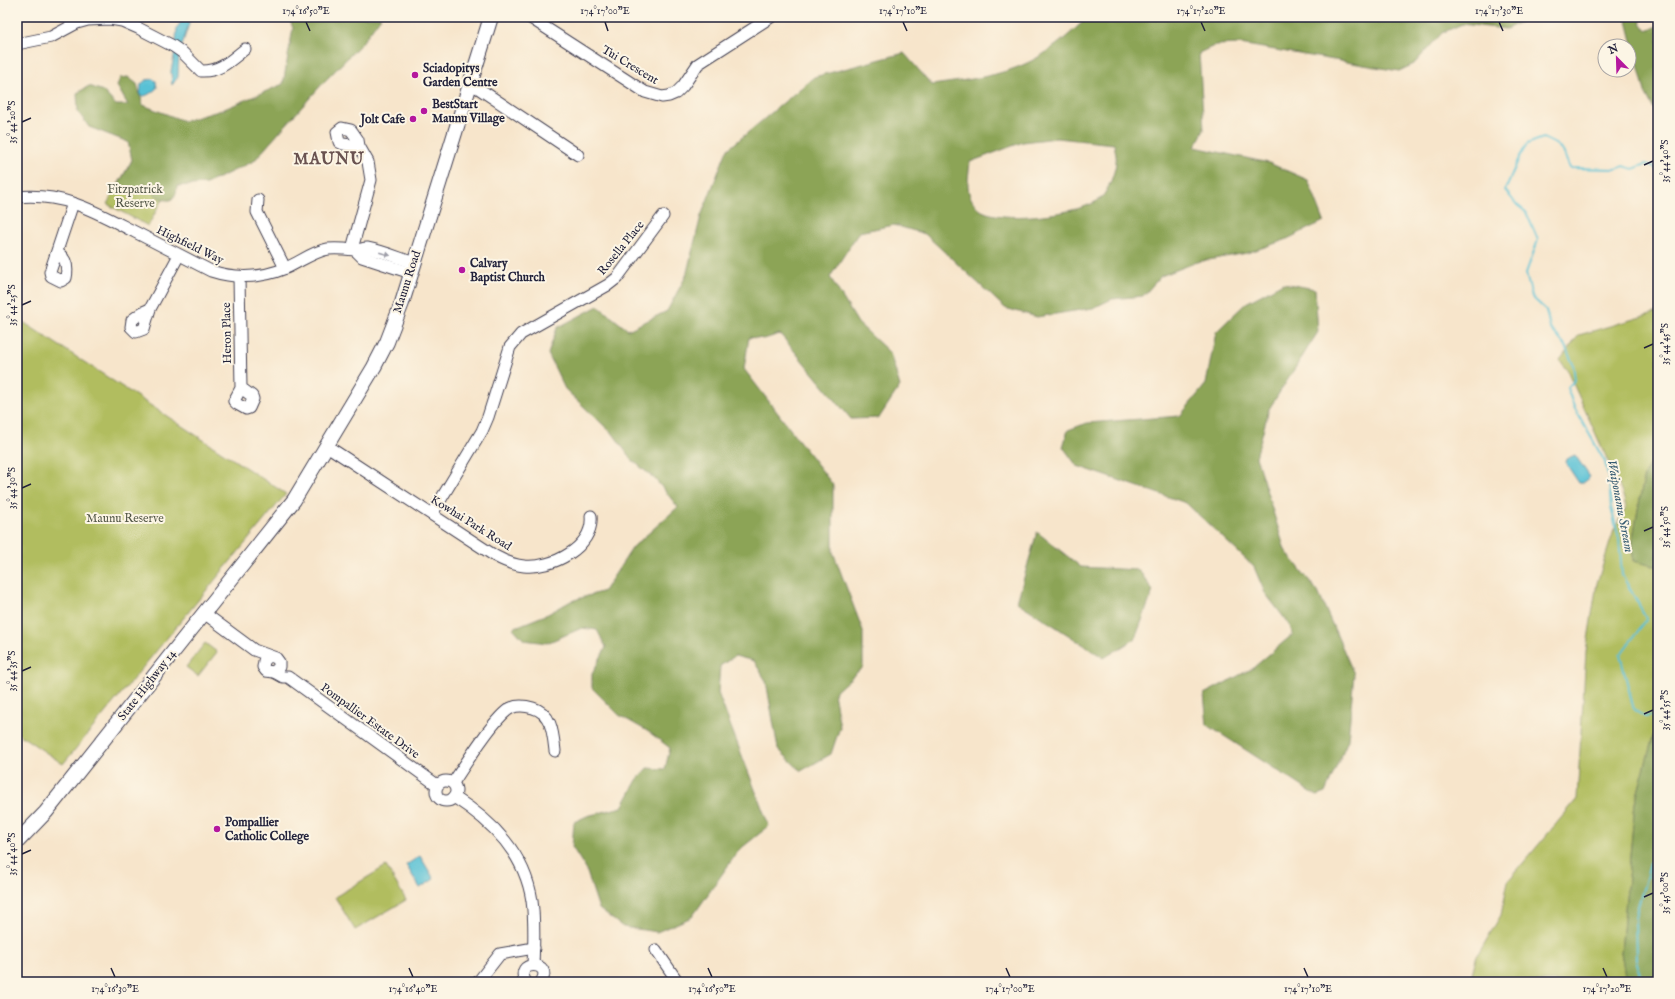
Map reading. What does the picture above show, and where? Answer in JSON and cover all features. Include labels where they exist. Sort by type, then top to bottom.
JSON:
[{"type":"main road","name":"Maunu Road","points":[[275,526],[294,500],[327,446],[374,367],[387,342],[412,268],[491,17]]},
{"type":"main road","name":"State Highway 14","points":[[17,842],[46,812],[275,526]]},
{"type":"street","name":"Tui Crescent","points":[[529,17],[646,92],[662,97],[676,93],[683,86],[698,64],[771,17]]},
{"type":"street","points":[[17,44],[51,37],[77,23],[100,18],[122,21],[158,38],[179,50],[201,71],[211,72],[222,67],[245,49]]},
{"type":"street","points":[[470,84],[578,155]]},
{"type":"street","points":[[358,146],[368,162],[371,180],[354,250],[362,257],[412,268]]},
{"type":"street","name":"Highfield Way","points":[[17,197],[44,196],[86,207],[211,271],[225,276],[239,278],[266,274],[286,268],[320,251],[342,248],[354,250]]},
{"type":"street","points":[[258,200],[258,212],[286,268]]},
{"type":"street","points":[[58,253],[73,203]]},
{"type":"street","name":"Rosella Place","points":[[432,514],[482,431],[488,417],[507,355],[515,340],[521,334],[608,286],[617,278],[663,216]]},
{"type":"street","points":[[150,309],[179,255]]},
{"type":"street","name":"Heron Place","points":[[239,278],[241,388]]},
{"type":"street","name":"Kowhai Park Road","points":[[327,446],[500,558],[525,566],[547,564],[558,560],[572,551],[590,530],[592,523],[591,516]]},
{"type":"street","name":"Pompallier Estate Drive","points":[[204,613],[266,660],[276,658],[277,668],[286,672],[288,677],[437,785],[436,792],[438,798],[445,801],[454,797]]},
{"type":"street","points":[[452,783],[498,719],[511,708],[527,706],[542,712],[551,725],[556,751]]},
{"type":"street","points":[[437,785],[442,781],[452,783],[456,788],[454,797],[495,829],[510,845],[515,854],[524,872],[530,892],[533,913],[533,965]]},
{"type":"street","points":[[478,982],[500,954],[534,948]]},
{"type":"street","points":[[656,950],[678,982]]},
{"type":"street","points":[[526,982],[524,972],[528,967],[533,965],[539,966],[543,971],[544,977],[541,982]]},
{"type":"green space","points":[[279,17],[381,17],[361,44],[324,82],[254,161],[206,184],[177,186],[176,194],[171,200],[164,200],[158,197],[150,186],[145,183],[133,192],[126,191],[119,184],[132,160],[128,142],[89,127],[78,112],[77,93],[89,86],[103,91],[116,105],[128,105],[117,86],[120,78],[128,77],[137,84],[143,105],[184,121],[222,110],[283,84],[293,28],[289,19]]},
{"type":"green space","points":[[1088,17],[1531,17],[1506,29],[1462,24],[1442,33],[1414,64],[1399,71],[1240,44],[1216,45],[1199,53],[1204,130],[1195,147],[1269,163],[1308,180],[1324,221],[1285,240],[1247,253],[1197,262],[1161,276],[1143,296],[1112,299],[1093,308],[1037,317],[1005,308],[925,234],[894,225],[859,232],[830,277],[858,323],[890,353],[900,386],[879,418],[851,419],[780,334],[764,339],[749,337],[744,369],[833,485],[833,552],[863,631],[863,667],[834,693],[840,727],[831,754],[801,771],[778,749],[766,681],[754,661],[735,656],[720,666],[718,693],[769,826],[739,850],[692,917],[657,932],[623,927],[599,909],[586,869],[572,847],[574,822],[587,816],[622,807],[637,780],[647,768],[665,769],[670,748],[649,732],[619,715],[592,688],[592,674],[606,647],[597,630],[582,628],[547,643],[524,640],[513,628],[548,614],[571,601],[604,591],[633,547],[678,507],[656,480],[631,459],[614,435],[565,389],[548,354],[557,328],[598,306],[628,330],[667,311],[686,276],[701,216],[727,150],[814,77],[904,53],[932,85],[985,76],[1011,70],[1042,55],[1056,45]],"holes":[[[1057,138],[1114,144],[1116,153],[1115,166],[1113,176],[1104,195],[1092,204],[1077,209],[1059,213],[1020,217],[1002,216],[987,213],[978,208],[969,192],[968,175],[970,162],[1023,142]]]},
{"type":"green space","points":[[1626,17],[1639,17],[1647,31],[1658,26],[1658,117],[1645,92],[1637,60],[1637,38],[1631,38]]},
{"type":"green space","name":"Fitzpatrick Reserve","points":[[132,160],[171,184],[148,226],[107,204]]},
{"type":"green space","points":[[1283,283],[1315,289],[1318,332],[1269,409],[1256,457],[1285,550],[1318,592],[1354,674],[1348,740],[1325,793],[1317,796],[1207,725],[1204,694],[1253,668],[1293,634],[1289,624],[1265,593],[1254,567],[1186,503],[1077,466],[1063,447],[1068,430],[1087,423],[1180,416],[1206,384],[1216,332],[1246,303]]},
{"type":"green space","points":[[1658,312],[1658,447],[1644,476],[1633,538],[1633,560],[1654,566],[1658,565],[1658,731],[1654,733],[1635,803],[1621,952],[1626,982],[1470,982],[1476,958],[1501,915],[1508,881],[1577,799],[1586,652],[1597,583],[1614,530],[1626,507],[1622,492],[1567,370],[1560,360],[1579,335]]},
{"type":"green space","name":"Maunu Reserve","points":[[17,318],[286,494],[63,764],[17,733]]},
{"type":"green space","points":[[1658,447],[1658,565],[1654,566],[1633,561],[1633,538],[1644,476]]},
{"type":"green space","points":[[1037,532],[1081,567],[1139,570],[1153,591],[1135,639],[1104,658],[1017,602]]},
{"type":"green space","points":[[205,643],[217,652],[198,676],[186,667]]},
{"type":"green space","points":[[1658,731],[1658,982],[1626,982],[1621,952],[1635,803],[1654,733]]},
{"type":"green space","points":[[386,866],[406,900],[355,930],[335,897]]},
{"type":"water","points":[[184,17],[189,21],[189,24],[179,54],[178,77],[172,85],[171,71],[175,52],[177,28]]},
{"type":"water","points":[[153,79],[156,81],[157,88],[147,95],[140,96],[141,84],[146,80]]},
{"type":"water","points":[[1575,455],[1590,477],[1582,483],[1579,483],[1565,462],[1566,459]]},
{"type":"water","points":[[420,856],[434,879],[420,888],[406,865]]},
{"type":"waterway","name":"Waiponamu Stream","points":[[1658,167],[1657,169],[1646,164],[1633,169],[1624,166],[1616,169],[1570,168],[1562,150],[1550,141],[1543,138],[1527,144],[1505,190],[1517,205],[1526,212],[1538,240],[1526,273],[1532,297],[1546,310],[1550,328],[1564,344],[1573,364],[1575,380],[1567,388],[1574,407],[1605,462],[1609,481],[1611,508],[1619,538],[1622,575],[1647,619],[1620,655],[1634,710],[1645,717],[1658,714]]},
{"type":"waterway","name":"Waiponamu Stream","points":[[1642,982],[1636,959],[1635,917],[1658,834]]},
{"type":"place","name":"Sciadopitys Garden Centre","points":[[415,75]]},
{"type":"place","name":"BestStart Maunu Village","points":[[424,111]]},
{"type":"place","name":"Jolt Cafe","points":[[413,119]]},
{"type":"place","name":"Calvary Baptist Church","points":[[462,270]]},
{"type":"place","name":"Pompallier Catholic College","points":[[217,829]]},
{"type":"district","name":"MAUNU","points":[[329,160]]}]
